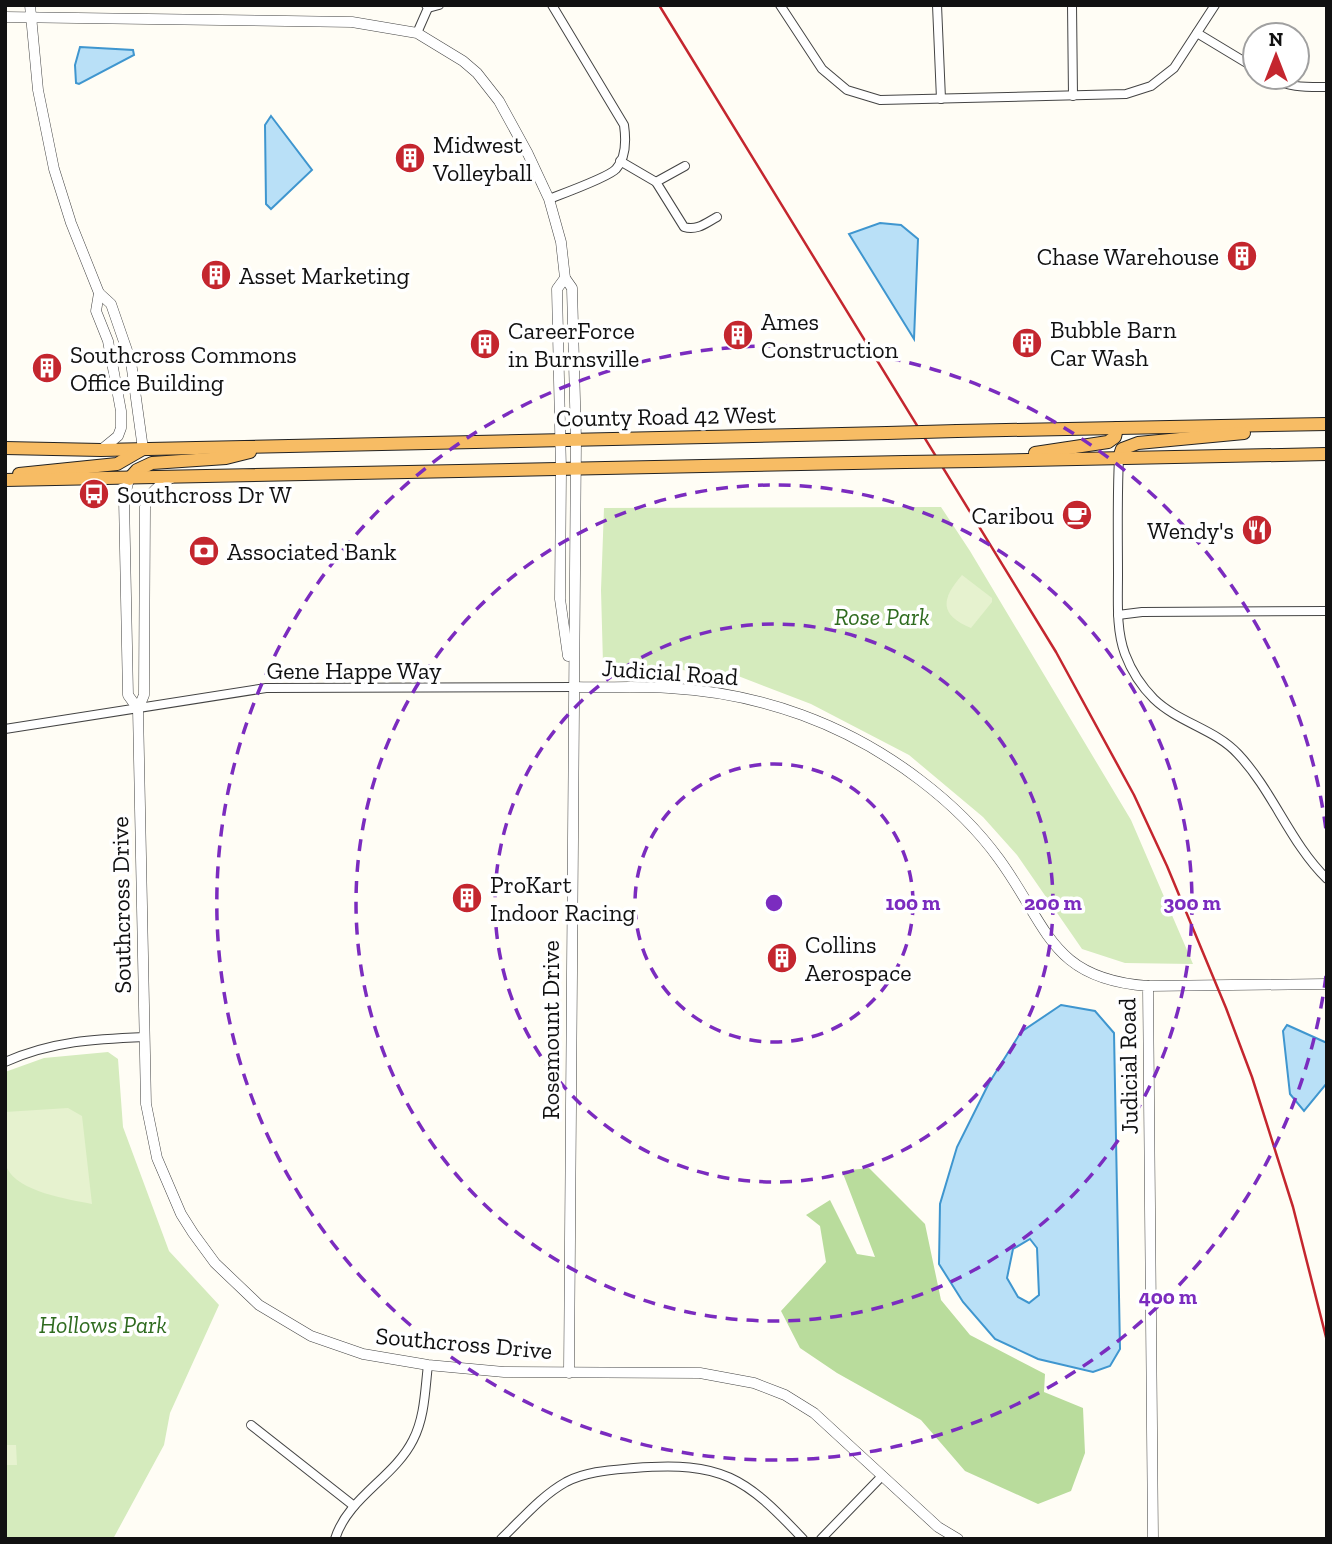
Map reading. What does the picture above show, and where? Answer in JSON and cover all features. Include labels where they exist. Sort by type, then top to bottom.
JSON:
[{"type":"highway","name":"County Road 42 West","points":[[5,448],[102,450],[1322,424]]},
{"type":"highway","points":[[1119,458],[1122,449],[1138,443],[1322,424]]},
{"type":"highway","points":[[976,461],[1108,442],[1115,436],[1117,428]]},
{"type":"highway","points":[[129,479],[136,470],[152,463],[226,458],[274,446]]},
{"type":"highway","points":[[5,478],[117,464],[144,449]]},
{"type":"highway","name":"County Road 42 West","points":[[5,478],[129,479],[1327,454]]},
{"type":"street","points":[[30,5],[38,90],[54,169],[71,223],[99,293],[111,304],[131,362],[144,449]]},
{"type":"street","points":[[417,33],[427,6],[439,5]]},
{"type":"street","points":[[549,200],[616,170],[624,153],[624,125],[552,5]]},
{"type":"street","points":[[780,5],[822,69],[847,90],[880,100],[1126,94],[1151,86],[1174,68],[1215,5]]},
{"type":"street","points":[[937,5],[942,99]]},
{"type":"street","points":[[1072,5],[1073,96]]},
{"type":"street","points":[[5,17],[352,22],[417,33],[463,61],[488,86],[517,132],[549,200],[561,242],[565,278],[572,288],[576,470]]},
{"type":"street","points":[[1197,33],[1241,60]]},
{"type":"street","points":[[620,161],[656,182],[678,222],[684,227],[692,230],[717,216]]},
{"type":"street","points":[[656,182],[685,166]]},
{"type":"street","points":[[561,470],[557,289],[565,278]]},
{"type":"street","points":[[99,293],[96,311],[111,354],[121,411],[118,436],[102,450]]},
{"type":"street","points":[[1119,458],[1118,615],[1125,654],[1142,684],[1167,710],[1212,733],[1237,752],[1258,778],[1312,865],[1327,879]]},
{"type":"street","name":"Rosemount Drive","points":[[561,470],[560,599],[573,687]]},
{"type":"street","name":"Rosemount Drive","points":[[569,1373],[576,470]]},
{"type":"street","name":"Southcross Drive","points":[[171,478],[155,488],[147,498],[145,506],[144,695],[138,709],[146,1104],[157,1158],[181,1214],[215,1263],[259,1305],[311,1336],[363,1354],[428,1365],[504,1372],[700,1373],[754,1383],[785,1395],[814,1413],[938,1527],[958,1539]]},
{"type":"street","name":"Southcross Drive","points":[[129,479],[124,499],[128,695],[138,709]]},
{"type":"street","points":[[1118,615],[1142,612],[1327,611]]},
{"type":"street","name":"Gene Happe Way","points":[[5,729],[266,688],[573,687]]},
{"type":"street","name":"Judicial Road","points":[[573,687],[667,688],[741,696],[794,712],[870,746],[922,781],[968,823],[999,859],[1044,933],[1063,955],[1088,972],[1116,982],[1148,986],[1153,1539]]},
{"type":"street","points":[[1148,986],[1327,984]]},
{"type":"street","points":[[5,1062],[28,1052],[80,1040],[145,1037]]},
{"type":"street","points":[[335,1539],[354,1506],[400,1460],[413,1441],[421,1417],[428,1365]]},
{"type":"street","points":[[251,1424],[354,1506]]},
{"type":"street","points":[[501,1539],[547,1495],[568,1481],[598,1471],[667,1465],[708,1469],[743,1483],[768,1502],[803,1539]]},
{"type":"street","points":[[821,1539],[882,1476]]},
{"type":"green space","name":"Rose Park","points":[[941,507],[1131,820],[1193,964],[1125,963],[1082,949],[1017,855],[983,817],[909,755],[811,704],[733,674],[603,664],[601,590],[604,508]]},
{"type":"green space","points":[[962,575],[992,598],[992,602],[971,628],[953,618],[947,606],[950,592]]},
{"type":"green space","name":"Hollows Park","points":[[108,1052],[118,1059],[123,1127],[169,1251],[219,1305],[170,1413],[164,1445],[113,1539],[5,1539],[5,1072],[44,1058]]},
{"type":"green space","points":[[68,1108],[82,1116],[92,1204],[32,1189],[13,1176],[5,1163],[5,1112]]},
{"type":"green space","points":[[869,1168],[925,1224],[941,1300],[970,1335],[1045,1374],[1044,1392],[1083,1408],[1085,1453],[1071,1491],[1038,1504],[965,1471],[921,1420],[837,1373],[800,1348],[781,1311],[826,1262],[820,1226],[806,1215],[830,1200],[857,1254],[875,1257],[842,1171]]},
{"type":"green space","points":[[5,1445],[16,1445],[17,1465],[5,1465]]},
{"type":"water","points":[[80,47],[133,50],[134,55],[79,84],[76,83],[75,65]]},
{"type":"water","points":[[271,116],[312,170],[271,209],[266,204],[265,125]]},
{"type":"water","points":[[880,223],[901,225],[918,239],[914,339],[849,234]]},
{"type":"water","points":[[1061,1005],[1095,1011],[1114,1033],[1120,1349],[1110,1366],[1093,1372],[1038,1359],[995,1339],[963,1302],[939,1264],[940,1204],[957,1147],[989,1083],[1021,1032]],"holes":[[[1030,1239],[1037,1248],[1039,1295],[1029,1303],[1018,1297],[1007,1278],[1013,1249]]]},
{"type":"water","points":[[1287,1025],[1327,1043],[1327,1083],[1304,1111],[1290,1094],[1283,1031]]},
{"type":"railway","points":[[659,5],[1056,652],[1134,795],[1167,866],[1252,1077],[1293,1207],[1327,1341]]},
{"type":"place","name":"Midwest Volleyball","points":[[410,158]]},
{"type":"place","name":"Chase Warehouse","points":[[1242,256]]},
{"type":"place","name":"Asset Marketing","points":[[216,275]]},
{"type":"place","name":"Ames Construction","points":[[738,335]]},
{"type":"place","name":"Bubble Barn Car Wash","points":[[1027,343]]},
{"type":"place","name":"CareerForce in Burnsville","points":[[485,344]]},
{"type":"place","name":"Southcross Commons Office Building","points":[[47,368]]},
{"type":"place","name":"Southcross Dr W","points":[[94,494]]},
{"type":"place","name":"Caribou","points":[[1077,515]]},
{"type":"place","name":"Wendy's","points":[[1257,530]]},
{"type":"place","name":"Associated Bank","points":[[204,551]]},
{"type":"place","name":"ProKart Indoor Racing","points":[[467,898]]},
{"type":"place","name":"Collins Aerospace","points":[[782,958]]}]
